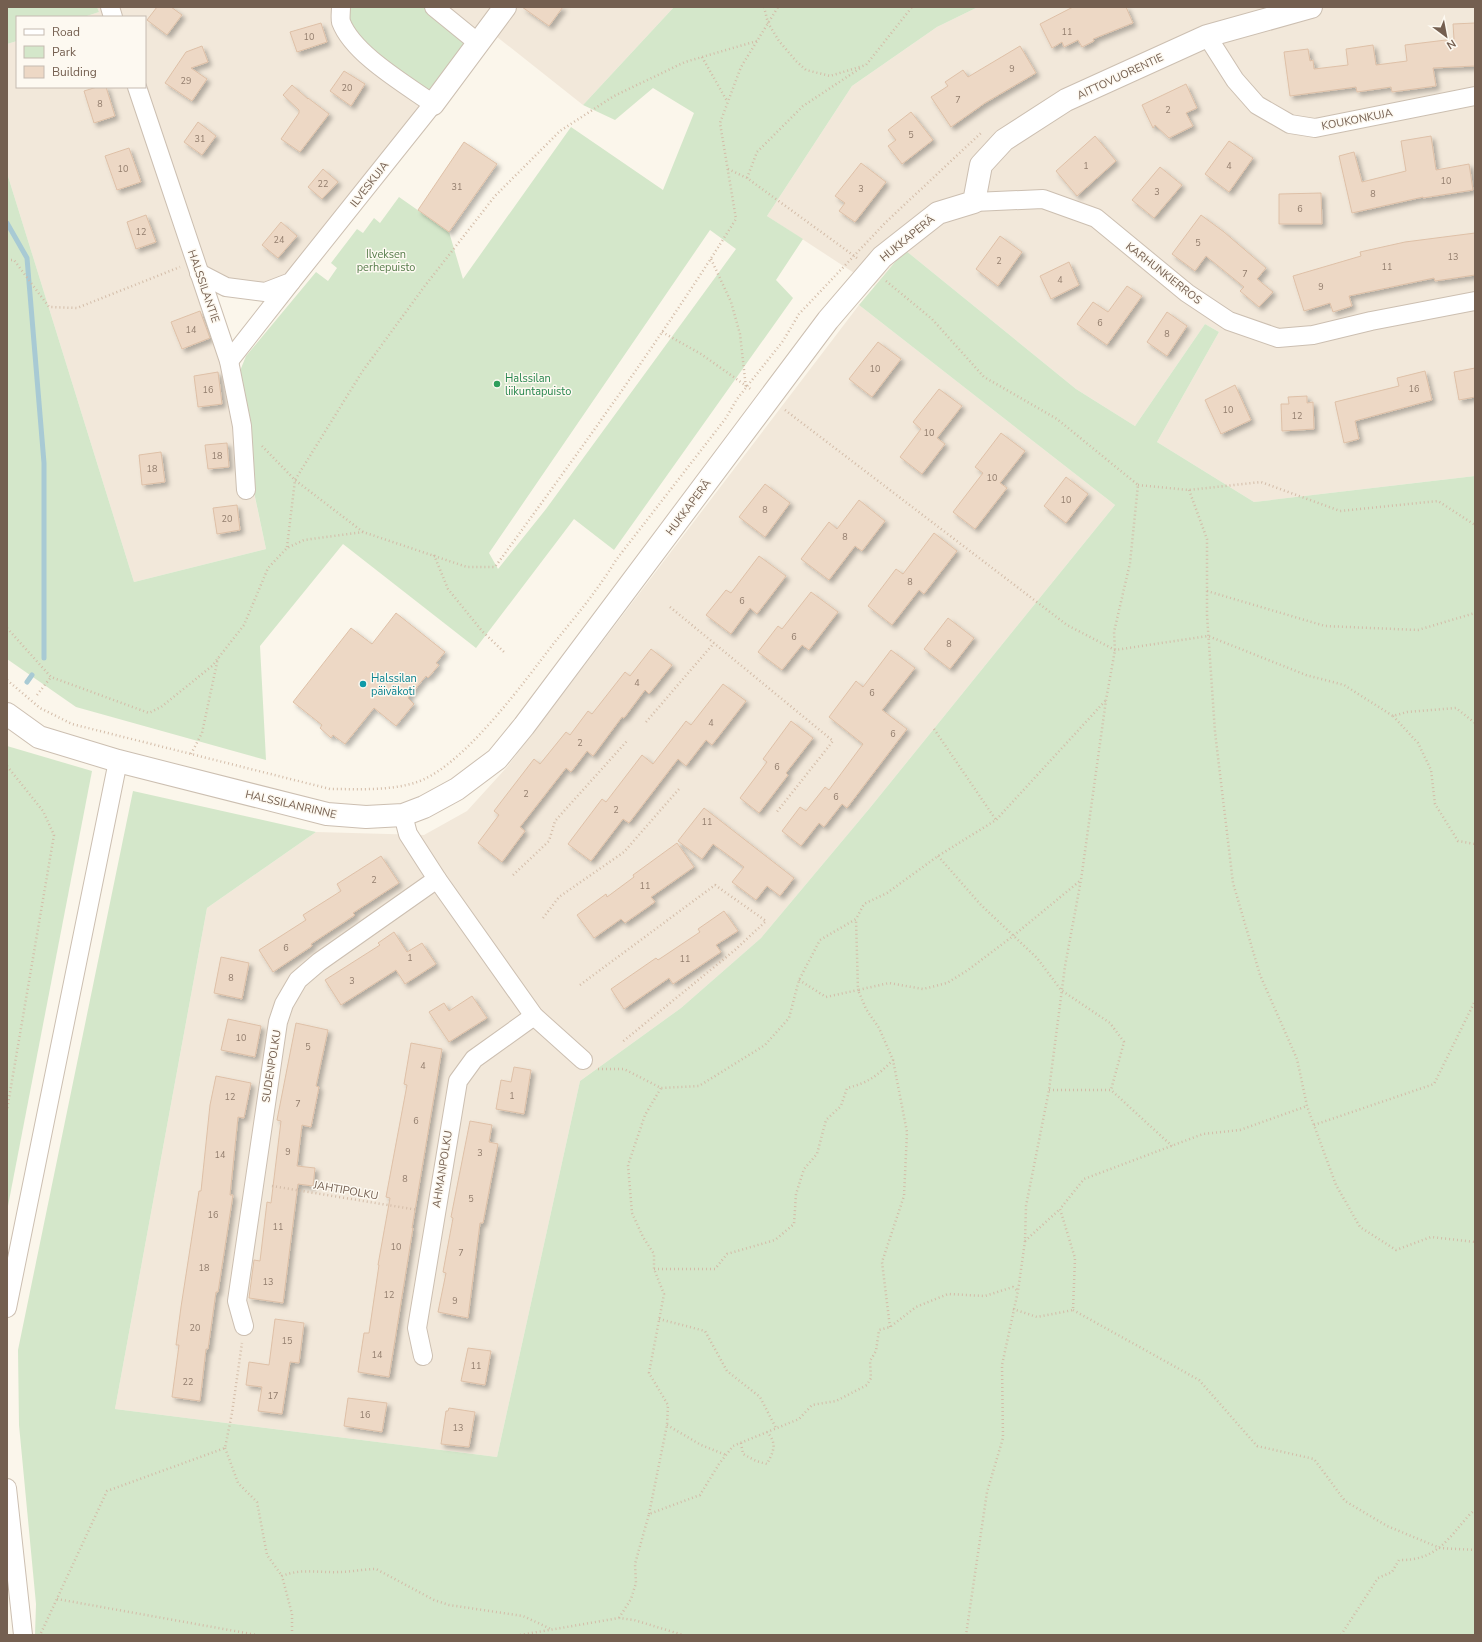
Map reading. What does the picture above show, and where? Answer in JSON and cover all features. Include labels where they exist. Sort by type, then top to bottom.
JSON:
[{"type":"street","points":[[341,7],[340,21],[352,41],[364,54],[433,104]]},
{"type":"street","points":[[434,7],[477,42]]},
{"type":"street","name":"ILVESKUJA","points":[[229,361],[433,104],[477,42],[505,7]]},
{"type":"street","name":"AITTOVUORENTIE","points":[[974,202],[981,165],[1004,140],[1066,100],[1207,36],[1311,7]]},
{"type":"street","name":"KOUKONKUJA","points":[[1207,36],[1235,80],[1257,105],[1290,124],[1315,128],[1475,96]]},
{"type":"street","name":"HALSSILANTIE","points":[[137,88],[229,361],[242,426],[246,490]]},
{"type":"street","name":"KARHUNKIERROS","points":[[974,202],[1043,199],[1096,218],[1187,293],[1229,321],[1278,338],[1313,335],[1379,319],[1475,301]]},
{"type":"street","name":"HUKKAPERÄ","points":[[403,815],[424,807],[457,789],[497,759],[524,726],[828,320],[882,257],[938,213],[974,202]]},
{"type":"street","points":[[197,267],[226,287],[265,292],[292,282]]},
{"type":"street","name":"HALSSILANRINNE","points":[[7,714],[39,737],[118,762],[327,814],[366,817],[403,815]]},
{"type":"street","points":[[7,1308],[118,762]]},
{"type":"street","points":[[403,815],[408,834],[437,879],[534,1016],[583,1060]]},
{"type":"street","name":"SUDENPOLKU","points":[[244,1326],[237,1301],[253,1183],[278,1022],[284,1004],[298,980],[319,962],[437,879]]},
{"type":"street","name":"AHMANPOLKU","points":[[423,1356],[417,1328],[458,1081],[474,1059],[534,1016]]},
{"type":"street","points":[[7,1488],[22,1635]]},
{"type":"path","points":[[764,7],[768,23],[779,40],[806,70],[830,76],[866,65]]},
{"type":"path","points":[[242,426],[295,480],[363,532],[467,567],[495,567],[596,427],[662,332],[736,219],[720,123],[740,67],[778,7]]},
{"type":"path","points":[[747,178],[757,152],[803,106],[866,65],[912,7]]},
{"type":"path","points":[[287,548],[295,480],[362,372],[424,287],[495,196],[560,131],[614,96],[685,62],[757,41]]},
{"type":"path","points":[[702,57],[728,102]]},
{"type":"path","points":[[7,680],[40,708],[72,724],[330,789],[373,790],[415,783],[435,773],[463,751],[486,727],[531,673],[606,578],[616,560],[726,418],[746,388],[783,341],[799,314],[886,222],[984,130]]},
{"type":"path","points":[[728,169],[747,178],[854,255],[932,319],[984,377],[1056,419],[1138,485],[1189,490],[1261,482],[1340,511],[1438,501],[1475,525]]},
{"type":"path","points":[[711,259],[730,302],[740,334],[746,388]]},
{"type":"path","points":[[7,260],[14,260],[49,307],[77,308],[197,267]]},
{"type":"path","points":[[662,332],[701,354],[746,388],[770,398],[1067,625],[1115,650],[1208,636],[1306,675],[1344,685],[1393,716],[1418,743],[1431,770],[1435,804],[1458,841],[1475,844]]},
{"type":"path","points":[[966,1635],[987,1492],[1003,1438],[1002,1365],[1018,1291],[1025,1241],[1026,1206],[1049,1090],[1061,990],[1082,880],[1106,700],[1115,650],[1114,632],[1130,563],[1138,485]]},
{"type":"path","points":[[1189,490],[1207,539],[1206,592],[1208,636],[1215,732],[1232,883],[1260,975],[1297,1059],[1307,1106],[1336,1185],[1360,1227],[1396,1250],[1430,1237],[1475,1242]]},
{"type":"path","points":[[7,628],[51,676],[149,713],[167,702],[212,666],[244,625],[268,568],[287,548],[304,540],[363,532]]},
{"type":"path","points":[[434,555],[448,589],[482,631],[504,652]]},
{"type":"path","points":[[1206,592],[1325,626],[1418,630],[1475,613]]},
{"type":"path","points":[[670,607],[833,741],[776,813]]},
{"type":"path","points":[[646,722],[714,643]]},
{"type":"path","points":[[191,754],[202,733],[218,658]]},
{"type":"path","points":[[37,695],[51,676]]},
{"type":"path","points":[[890,1327],[882,1262],[904,1196],[907,1132],[892,1060],[879,1028],[866,1009],[858,990],[856,919],[864,904],[887,893],[938,856],[996,820],[1106,700]]},
{"type":"path","points":[[1393,716],[1406,712],[1456,708],[1475,723]]},
{"type":"path","points":[[934,729],[996,820]]},
{"type":"path","points":[[513,875],[549,841],[555,821],[627,741]]},
{"type":"path","points":[[7,766],[43,811],[54,835],[7,1110]]},
{"type":"path","points":[[542,918],[559,897],[624,852],[679,789]]},
{"type":"path","points":[[938,856],[981,905],[1037,958],[1061,990],[1110,1023],[1124,1042],[1111,1090]]},
{"type":"path","points":[[799,980],[826,997],[889,983],[923,989],[947,983],[968,970],[1013,936],[1082,880]]},
{"type":"path","points":[[580,985],[715,885],[766,921],[735,950],[621,1043]]},
{"type":"path","points":[[583,1060],[590,1068],[624,1069],[661,1088],[699,1086],[765,1046],[789,1018],[799,980],[820,940],[856,919]]},
{"type":"path","points":[[1314,1125],[1434,1084],[1475,1001]]},
{"type":"path","points":[[654,1269],[715,1269],[727,1254],[775,1240],[794,1224],[796,1194],[804,1169],[818,1154],[826,1120],[841,1106],[847,1088],[865,1083],[881,1073],[892,1060]]},
{"type":"path","points":[[620,1618],[631,1599],[636,1583],[634,1564],[649,1514],[667,1425],[668,1405],[649,1373],[664,1294],[654,1269],[654,1254],[643,1237],[632,1213],[628,1165],[645,1115],[661,1088]]},
{"type":"path","points":[[1049,1090],[1111,1090],[1172,1146]]},
{"type":"path","points":[[1025,1241],[1060,1209],[1084,1179],[1203,1134],[1240,1130],[1307,1106]]},
{"type":"path","name":"JAHTIPOLKU","points":[[253,1183],[435,1213]]},
{"type":"path","points":[[1060,1209],[1075,1258],[1073,1310]]},
{"type":"path","points":[[649,1514],[700,1495],[733,1446],[799,1419],[812,1405],[836,1401],[867,1386],[871,1378],[870,1361],[876,1351],[879,1330],[890,1327],[916,1307],[948,1294],[985,1296],[1013,1287],[1018,1291]]},
{"type":"path","points":[[1013,1309],[1037,1317],[1073,1310],[1199,1380],[1258,1446],[1314,1459],[1345,1501],[1387,1526],[1440,1548],[1475,1550]]},
{"type":"path","points":[[659,1319],[705,1331],[727,1371],[760,1397],[776,1428]]},
{"type":"path","points":[[244,1326],[232,1413],[225,1448],[238,1483],[257,1502],[267,1555],[282,1576],[292,1614],[292,1635]]},
{"type":"path","points":[[667,1425],[701,1445],[726,1455]]},
{"type":"path","points":[[741,1443],[743,1454],[767,1464],[774,1451],[772,1438],[767,1432]]},
{"type":"path","points":[[40,1635],[108,1491],[225,1448]]},
{"type":"path","points":[[1341,1635],[1378,1578],[1392,1572],[1399,1560],[1412,1560],[1440,1548],[1475,1510]]},
{"type":"path","points":[[282,1576],[300,1571],[339,1572],[376,1570],[434,1600],[449,1606],[523,1616],[552,1629]]},
{"type":"path","points":[[57,1599],[257,1635]]},
{"type":"path","points":[[521,1635],[620,1618],[634,1620],[683,1635]]},
{"type":"shaded area","points":[[97,7],[674,7],[583,105],[482,25],[434,91],[288,277],[212,296],[266,549],[134,582],[7,173],[7,44],[16,41],[16,88],[146,88],[146,16],[87,16],[99,12]]},
{"type":"shaded area","points":[[978,7],[1475,7],[1475,476],[1254,502],[1157,442],[1219,332],[1205,324],[1135,426],[1076,389],[905,250],[874,286],[767,216],[852,86],[937,27]]},
{"type":"shaded area","points":[[859,305],[1115,505],[869,809],[761,938],[681,1008],[580,1081],[497,1457],[115,1409],[207,908],[316,832],[424,835],[467,811],[507,767]]},
{"type":"green space","points":[[7,7],[97,7],[99,12],[87,16],[16,16],[16,41],[7,44]]},
{"type":"green space","points":[[341,7],[434,7],[477,42],[433,104],[364,54]]},
{"type":"green space","name":"Ilveksen perhepuisto","points":[[674,7],[978,7],[937,27],[852,86],[767,216],[803,239],[776,280],[793,298],[614,550],[574,519],[476,648],[343,544],[260,646],[266,760],[76,707],[7,659],[7,173],[134,582],[266,549],[247,459],[240,371],[246,356],[316,272],[328,281],[337,268],[331,263],[357,229],[363,233],[374,218],[380,223],[399,197],[449,232],[463,279],[571,127],[663,190],[694,113],[653,88],[615,120],[583,105]],"holes":[[[710,230],[736,249],[546,509],[498,569],[489,553]]]},
{"type":"green space","points":[[905,250],[1076,389],[1135,426],[1205,324],[1219,332],[1157,442],[1254,502],[1475,476],[1475,1635],[35,1635],[36,1604],[19,1425],[18,1350],[133,791],[316,832],[207,908],[115,1409],[497,1457],[580,1081],[681,1008],[761,938],[869,809],[1115,505],[859,305]]},
{"type":"green space","points":[[7,746],[92,771],[7,1211]]},
{"type":"building","points":[[157,7],[171,7],[182,15],[167,35],[147,20]]},
{"type":"building","points":[[522,7],[563,7],[549,26]]},
{"type":"building","points":[[1073,7],[1126,7],[1133,23],[1093,39],[1094,41],[1082,47],[1078,40],[1064,47],[1062,42],[1052,48],[1040,24]]},
{"type":"building","points":[[321,23],[327,42],[297,52],[290,32]]},
{"type":"building","points":[[1475,23],[1475,66],[1433,68],[1436,86],[1392,92],[1391,87],[1357,92],[1356,87],[1290,96],[1284,52],[1308,49],[1310,61],[1313,60],[1314,69],[1348,65],[1346,49],[1373,45],[1376,65],[1407,61],[1405,45],[1454,39],[1453,24]]},
{"type":"building","points":[[202,46],[208,62],[191,68],[207,79],[192,101],[165,83],[186,52]]},
{"type":"building","points":[[1020,46],[1036,73],[985,103],[951,127],[931,97],[948,86],[945,82],[963,70],[968,77]]},
{"type":"building","points":[[344,71],[365,84],[351,106],[330,91]]},
{"type":"building","points":[[1186,84],[1197,108],[1186,113],[1193,126],[1169,138],[1155,125],[1153,128],[1142,105]]},
{"type":"building","points":[[292,85],[329,114],[300,152],[281,139],[299,113],[299,110],[283,95]]},
{"type":"building","points":[[94,88],[106,88],[115,116],[94,123],[84,91]]},
{"type":"building","points":[[911,112],[933,140],[902,164],[888,146],[896,140],[888,130]]},
{"type":"building","points":[[198,122],[216,136],[202,155],[184,142]]},
{"type":"building","points":[[1095,136],[1116,161],[1077,196],[1056,171]]},
{"type":"building","points":[[1431,136],[1436,170],[1469,164],[1473,190],[1423,197],[1352,213],[1339,156],[1354,152],[1362,182],[1406,171],[1401,141]]},
{"type":"building","points":[[1229,141],[1253,158],[1229,192],[1205,174]]},
{"type":"building","points":[[464,142],[497,164],[449,232],[418,210]]},
{"type":"building","points":[[129,148],[141,182],[117,190],[105,156]]},
{"type":"building","points":[[861,163],[886,182],[855,222],[839,211],[845,203],[835,196]]},
{"type":"building","points":[[1160,167],[1182,185],[1154,218],[1132,200]]},
{"type":"building","points":[[323,169],[338,182],[322,199],[308,187]]},
{"type":"building","points":[[1321,193],[1322,224],[1279,224],[1279,194]]},
{"type":"building","points":[[146,215],[156,242],[136,249],[127,222]]},
{"type":"building","points":[[1201,215],[1224,232],[1266,268],[1257,279],[1273,292],[1259,307],[1240,291],[1244,287],[1206,256],[1195,271],[1172,254]]},
{"type":"building","points":[[281,222],[297,236],[278,258],[262,245]]},
{"type":"building","points":[[1475,233],[1475,275],[1435,281],[1434,278],[1349,296],[1352,306],[1333,312],[1330,303],[1304,311],[1293,276],[1361,256],[1360,252],[1405,242]]},
{"type":"building","points":[[1000,236],[1022,252],[998,286],[976,269]]},
{"type":"building","points":[[1069,262],[1079,285],[1051,299],[1040,276]]},
{"type":"building","points":[[1127,286],[1142,296],[1107,345],[1077,324],[1093,302],[1108,312]]},
{"type":"building","points":[[200,311],[210,338],[182,349],[171,322]]},
{"type":"building","points":[[1167,312],[1187,326],[1167,356],[1147,342]]},
{"type":"building","points":[[878,342],[901,359],[872,397],[849,379]]},
{"type":"building","points":[[1475,368],[1475,397],[1459,400],[1454,372]]},
{"type":"building","points":[[1425,371],[1432,400],[1355,421],[1359,439],[1344,443],[1335,402],[1399,386],[1397,378]]},
{"type":"building","points":[[218,372],[222,404],[198,407],[194,376]]},
{"type":"building","points":[[1235,385],[1251,420],[1221,434],[1205,400]]},
{"type":"building","points":[[939,389],[962,406],[937,438],[945,444],[922,474],[900,457],[921,429],[913,422]]},
{"type":"building","points":[[1307,396],[1307,403],[1313,402],[1314,429],[1282,431],[1281,404],[1289,404],[1288,397]]},
{"type":"building","points":[[1001,433],[1025,451],[1000,483],[1007,488],[975,529],[953,512],[983,473],[975,467]]},
{"type":"building","points":[[227,443],[229,467],[208,469],[205,445]]},
{"type":"building","points":[[161,452],[165,482],[142,485],[139,455]]},
{"type":"building","points":[[1066,477],[1088,494],[1066,523],[1044,506]]},
{"type":"building","points":[[765,484],[790,503],[765,537],[739,517]]},
{"type":"building","points":[[859,500],[885,521],[862,551],[855,546],[829,580],[801,559],[829,522],[837,529]]},
{"type":"building","points":[[237,505],[240,530],[217,534],[213,508]]},
{"type":"building","points":[[934,533],[957,551],[924,594],[919,590],[892,625],[868,606],[896,569],[903,574]]},
{"type":"building","points":[[759,556],[786,576],[757,614],[750,608],[731,634],[706,615],[726,590],[731,593]]},
{"type":"building","points":[[811,592],[838,612],[809,650],[802,645],[782,670],[758,652],[778,626],[782,629]]},
{"type":"building","name":"Halssilan päiväkoti","points":[[396,613],[445,652],[436,663],[439,665],[428,678],[426,676],[408,698],[414,704],[396,726],[374,708],[345,744],[333,735],[331,738],[320,728],[322,725],[293,702],[351,628],[372,644]]},
{"type":"building","points":[[948,618],[974,638],[950,669],[924,649]]},
{"type":"building","points":[[651,649],[672,665],[649,694],[645,690],[624,718],[622,717],[593,756],[587,751],[571,772],[566,768],[520,827],[525,831],[502,862],[478,843],[499,815],[494,811],[534,759],[540,764],[566,732],[570,735],[588,711],[592,714],[625,672],[630,676]]},
{"type":"building","points":[[891,650],[915,668],[882,710],[907,729],[847,808],[842,804],[824,827],[819,823],[801,846],[782,831],[800,807],[806,811],[825,787],[829,790],[863,744],[829,717],[856,681],[863,687]]},
{"type":"building","points":[[723,684],[746,701],[712,745],[706,740],[686,766],[678,759],[629,823],[623,819],[591,861],[568,844],[602,799],[606,802],[642,755],[653,764],[686,721],[691,725]]},
{"type":"building","points":[[791,721],[813,738],[786,773],[788,775],[759,813],[740,798],[767,762],[763,759]]},
{"type":"building","points":[[704,808],[794,878],[780,896],[767,886],[756,900],[732,882],[744,867],[713,844],[702,859],[678,841]]},
{"type":"building","points":[[677,843],[694,867],[651,897],[655,902],[625,923],[621,919],[594,938],[577,915],[606,894],[607,897],[634,877],[633,875]]},
{"type":"building","points":[[381,856],[399,883],[353,913],[355,915],[311,944],[312,946],[273,972],[259,950],[306,920],[303,915],[341,891],[337,884]]},
{"type":"building","points":[[724,911],[738,931],[716,945],[721,952],[673,984],[669,978],[624,1009],[611,989],[656,958],[658,960],[700,932],[698,929]]},
{"type":"building","points":[[394,932],[407,952],[422,943],[436,964],[405,984],[396,970],[341,1005],[325,980],[380,945],[378,943]]},
{"type":"building","points":[[221,957],[249,963],[242,999],[214,993]]},
{"type":"building","points":[[472,996],[487,1018],[449,1042],[429,1012],[444,1003],[449,1011]]},
{"type":"building","points":[[228,1019],[261,1026],[255,1057],[221,1050]]},
{"type":"building","points":[[296,1023],[328,1030],[316,1086],[319,1087],[311,1127],[302,1125],[297,1166],[315,1168],[313,1186],[298,1184],[283,1303],[249,1298],[254,1260],[260,1261],[267,1202],[271,1203],[281,1121],[277,1120]]},
{"type":"building","points":[[411,1043],[442,1049],[389,1377],[358,1372],[364,1333],[369,1333],[378,1265],[390,1198],[386,1197],[407,1085],[404,1084]]},
{"type":"building","points":[[514,1067],[531,1070],[524,1114],[496,1109],[501,1080],[511,1082]]},
{"type":"building","points":[[216,1076],[251,1083],[244,1118],[238,1117],[230,1195],[233,1195],[218,1292],[216,1292],[208,1349],[206,1349],[200,1401],[172,1397],[179,1345],[176,1345],[181,1307],[199,1191],[201,1191],[210,1105]]},
{"type":"building","points":[[470,1121],[492,1125],[489,1142],[498,1144],[483,1223],[480,1223],[468,1318],[438,1312],[446,1273],[443,1272],[453,1218],[451,1217]]},
{"type":"building","points":[[275,1319],[304,1323],[299,1363],[290,1362],[282,1414],[258,1411],[262,1387],[246,1385],[249,1362],[269,1365]]},
{"type":"building","points":[[468,1348],[491,1351],[485,1385],[461,1381]]},
{"type":"building","points":[[348,1398],[387,1403],[382,1432],[344,1426]]},
{"type":"building","points":[[449,1408],[475,1412],[469,1447],[441,1444],[446,1411],[448,1411]]},
{"type":"waterway","points":[[7,223],[27,258],[44,463],[44,658]]},
{"type":"waterway","points":[[27,682],[32,675]]},
{"type":"place","name":"Halssilan liikuntapuisto","points":[[497,384]]},
{"type":"place","name":"Halssilan päiväkoti","points":[[363,684]]}]
